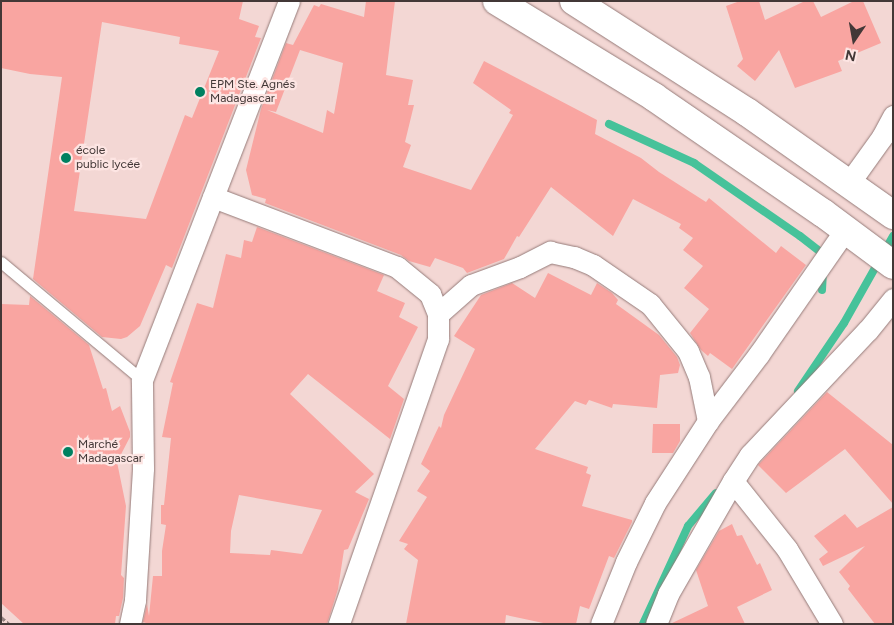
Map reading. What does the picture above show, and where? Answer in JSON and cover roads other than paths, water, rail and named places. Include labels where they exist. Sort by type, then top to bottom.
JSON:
[{"type":"main road","points":[[496,1],[654,98],[850,233],[893,265]]},
{"type":"main road","points":[[574,1],[747,112],[883,208]]},
{"type":"street","points":[[130,624],[135,600],[143,468],[142,380],[289,1]]},
{"type":"street","points":[[849,183],[882,137],[893,116]]},
{"type":"street","points":[[213,198],[397,267],[430,294],[438,314],[438,339],[339,624]]},
{"type":"street","points":[[601,624],[626,562],[655,503],[708,421],[850,233]]},
{"type":"street","points":[[438,314],[471,285],[520,267],[550,252],[593,265],[650,304],[688,351],[700,376],[708,421]]},
{"type":"street","points":[[656,624],[668,594],[733,480],[750,455],[868,330],[893,298]]},
{"type":"street","points":[[733,480],[787,550],[832,624]]},
{"type":"lane","points":[[1,262],[142,380]]},
{"type":"waterway","points":[[609,124],[694,163],[800,236],[822,253],[823,258]]},
{"type":"waterway","points":[[798,391],[844,323],[893,236]]},
{"type":"waterway","points":[[822,290],[823,272]]},
{"type":"waterway","points":[[643,624],[688,526],[716,493]]},
{"type":"place","name":"EPM Ste. Agnés Madagascar","points":[[200,92]]},
{"type":"place","name":"école public lycée","points":[[66,158]]},
{"type":"place","name":"Marché Madagascar","points":[[68,452]]}]
